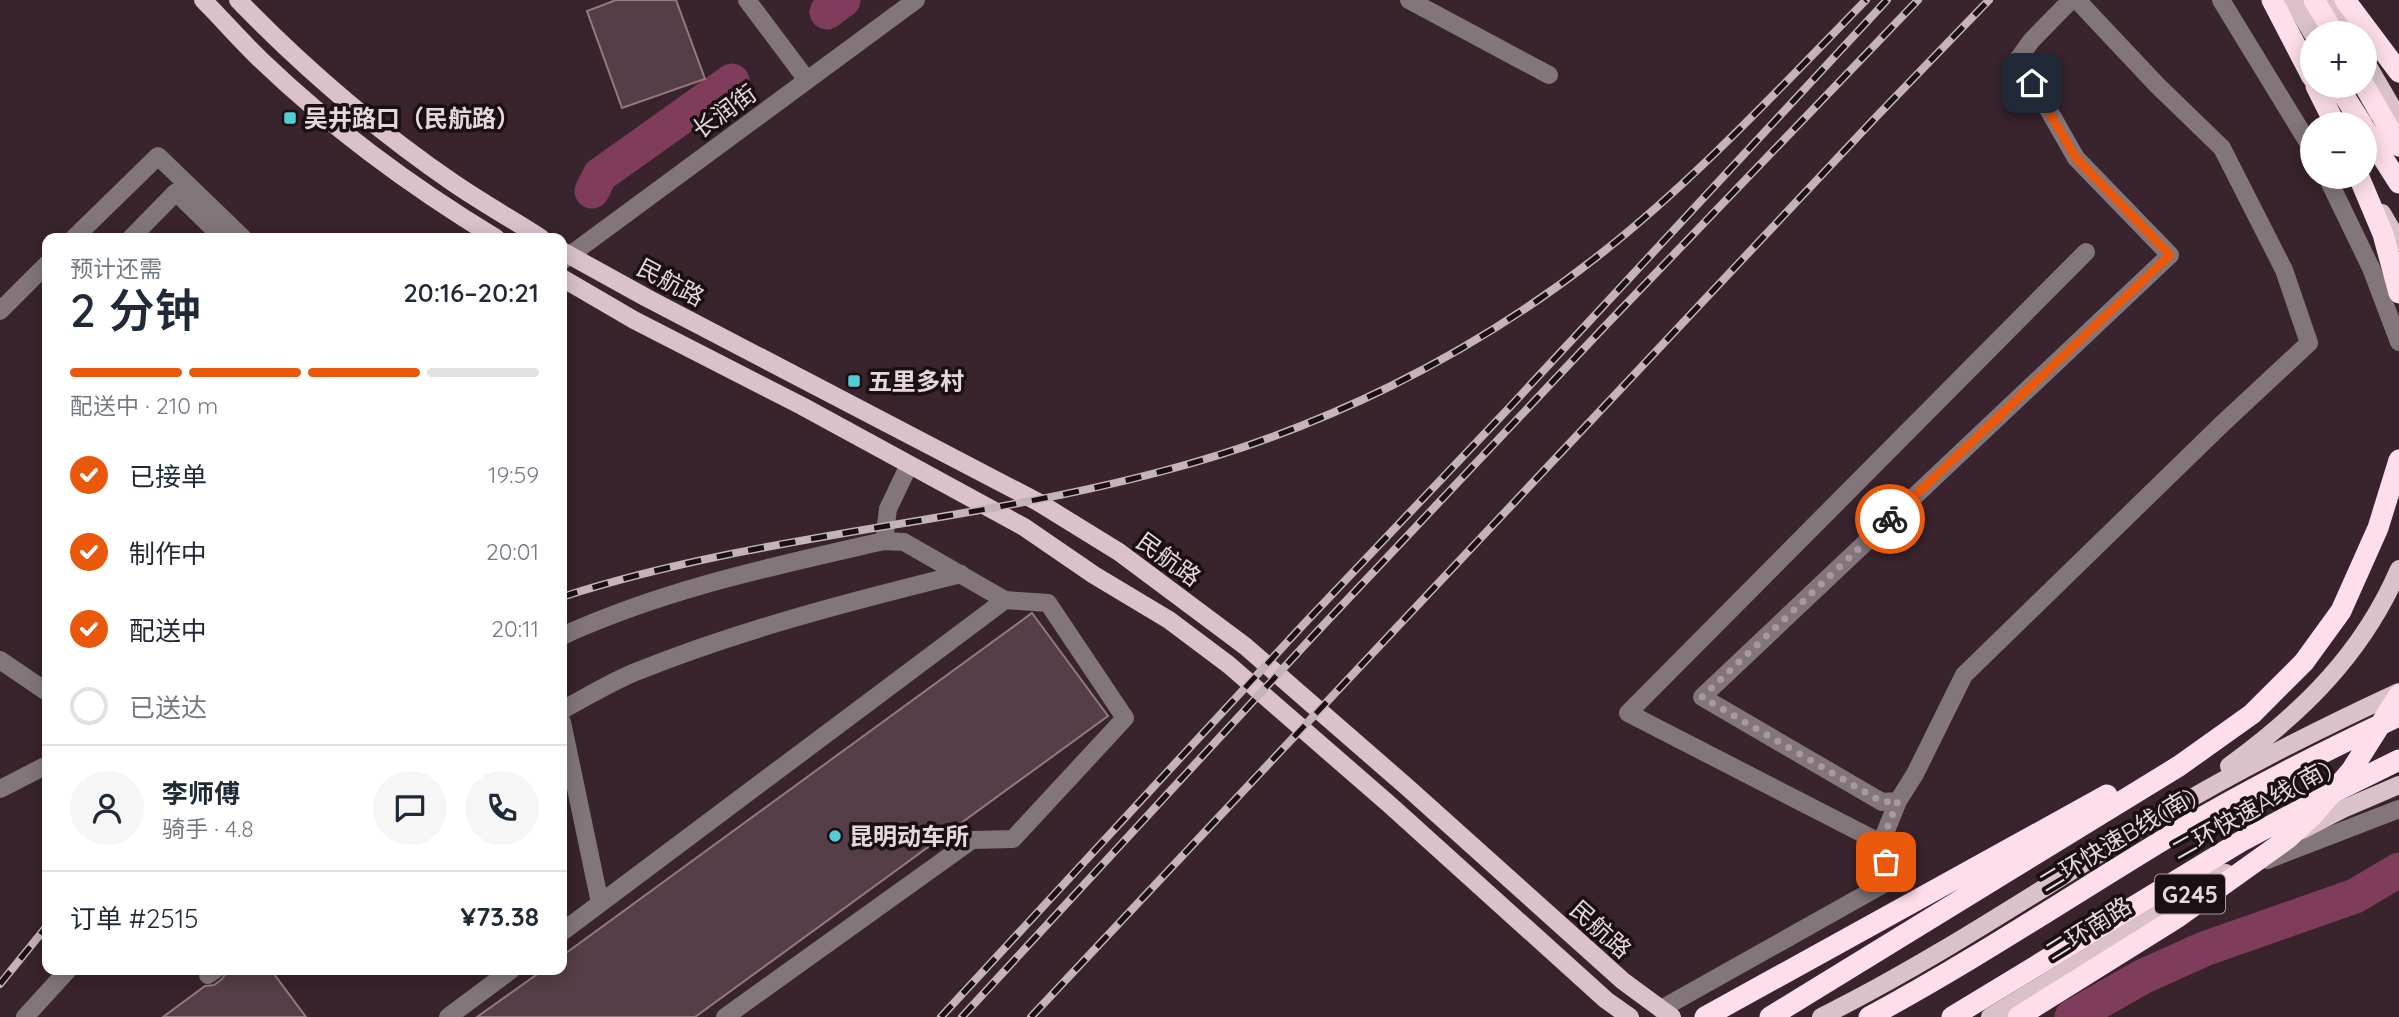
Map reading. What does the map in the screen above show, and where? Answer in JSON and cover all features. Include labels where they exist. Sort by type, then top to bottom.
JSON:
[{"type":"highway","points":[[2272,0],[2300,54]]},
{"type":"highway","points":[[2284,0],[2301,21]]},
{"type":"highway","points":[[2314,0],[2327,21]]},
{"type":"highway","points":[[2345,0],[2399,72]]},
{"type":"highway","points":[[2371,98],[2399,146]]},
{"type":"highway","points":[[2377,148],[2399,183]]},
{"type":"highway","points":[[2364,189],[2383,234],[2399,291]]},
{"type":"highway","points":[[1770,1017],[1867,960],[2179,766],[2252,714],[2304,662],[2341,611],[2378,528],[2399,460]]},
{"type":"highway","points":[[1705,1017],[2173,760],[2280,688]]},
{"type":"highway","points":[[2018,1017],[2178,917],[2287,839],[2311,817],[2351,771],[2399,693]]},
{"type":"highway","name":"二环快速B线(南)","points":[[1869,1017],[1993,946],[2220,807],[2399,716]]},
{"type":"highway","name":"二环快速A线(南)","points":[[1951,1017],[2229,848],[2399,761]]},
{"type":"main road","points":[[203,0],[263,62],[341,131],[442,205],[488,233]]},
{"type":"main road","points":[[238,0],[281,44],[357,111],[455,184],[533,233]]},
{"type":"main road","points":[[2260,0],[2325,112]]},
{"type":"main road","points":[[2293,0],[2304,21]]},
{"type":"main road","points":[[2329,0],[2342,21]]},
{"type":"main road","points":[[2377,81],[2399,119]]},
{"type":"main road","points":[[2349,98],[2399,183]]},
{"type":"main road","points":[[2350,98],[2399,169]]},
{"type":"main road","points":[[2366,189],[2399,242]]},
{"type":"main road","name":"民航路","points":[[567,258],[1038,502],[1119,552],[1245,646],[1623,981],[1667,1013]]},
{"type":"main road","name":"民航路","points":[[567,281],[635,320],[802,406],[1024,527],[1094,575],[1169,620],[1229,665],[1606,1000],[1630,1017]]},
{"type":"main road","points":[[1821,1017],[1932,956],[2120,841],[2193,794],[2252,749],[2300,709],[2337,670],[2365,634],[2399,569]]},
{"type":"main road","points":[[2120,841],[2257,762],[2399,693]]},
{"type":"main road","points":[[2343,809],[2399,777]]},
{"type":"main road","name":"二环南路","points":[[1990,1017],[2217,878],[2343,809],[2399,785]]},
{"type":"street","points":[[747,0],[807,80]]},
{"type":"street","name":"长润街","points":[[567,254],[916,0]]},
{"type":"street","points":[[1409,0],[1549,75]]},
{"type":"street","points":[[1898,801],[1882,802],[1702,697],[2170,255],[2076,158],[2019,58],[2031,41],[2071,0]]},
{"type":"street","points":[[1667,1013],[1891,880],[1881,843],[1898,801],[1915,774],[1964,675],[2309,343],[2284,270],[2222,148],[2157,85],[2077,0]]},
{"type":"street","points":[[2221,0],[2300,129]]},
{"type":"street","points":[[79,233],[158,156],[238,233]]},
{"type":"street","points":[[2333,189],[2371,268],[2399,342]]},
{"type":"street","points":[[136,233],[176,192],[218,233]]},
{"type":"street","points":[[1881,843],[1628,713],[2086,252]]},
{"type":"street","points":[[0,311],[42,269]]},
{"type":"street","points":[[884,541],[888,509],[909,465]]},
{"type":"street","points":[[567,634],[599,619],[723,578],[884,541],[904,542],[1005,600],[1048,603],[1125,719],[1013,839],[972,840],[725,1017]]},
{"type":"street","points":[[567,707],[635,672],[706,645],[814,611],[961,575]]},
{"type":"street","points":[[567,928],[1005,600]]},
{"type":"street","points":[[0,660],[42,689]]},
{"type":"street","points":[[567,746],[600,903]]},
{"type":"street","points":[[0,789],[42,768]]},
{"type":"street","points":[[2118,938],[2256,865],[2399,809]]},
{"type":"street","points":[[25,1017],[63,975]]},
{"type":"street","points":[[448,1017],[505,975]]},
{"type":"building","points":[[616,0],[676,0],[705,79],[622,108],[587,11]]},
{"type":"building","name":"昆明动车所","points":[[1032,613],[1108,716],[695,1017],[477,1017],[536,975],[567,975],[567,952]]},
{"type":"building","points":[[225,975],[275,975],[306,1017],[163,1017],[205,986],[214,985]]},
{"type":"waterway","points":[[827,12],[843,0]]},
{"type":"waterway","points":[[592,191],[600,175],[732,81]]},
{"type":"waterway","points":[[2072,1017],[2142,977],[2204,949],[2355,896],[2399,870]]},
{"type":"railway","points":[[567,596],[710,558],[1013,504],[1163,471],[1280,434],[1392,386],[1498,326],[1549,292],[1634,227],[1703,165],[1866,0]]},
{"type":"railway","points":[[941,1017],[1887,0]]},
{"type":"railway","points":[[962,1017],[1314,635],[1918,0]]},
{"type":"railway","points":[[1031,1017],[1989,0]]},
{"type":"railway","points":[[0,984],[42,932]]},
{"type":"way so far","points":[[1886,862],[1881,843],[1898,801],[1882,802],[1702,697],[1890,519]]},
{"type":"place","name":"吴井路口（民航路）","points":[[290,118]]},
{"type":"place","name":"五里多村","points":[[854,381]]},
{"type":"place","name":"昆明动车所","points":[[835,836]]},
{"type":"route","points":[[1890,519],[2170,255],[2076,158],[2032,83]]}]
